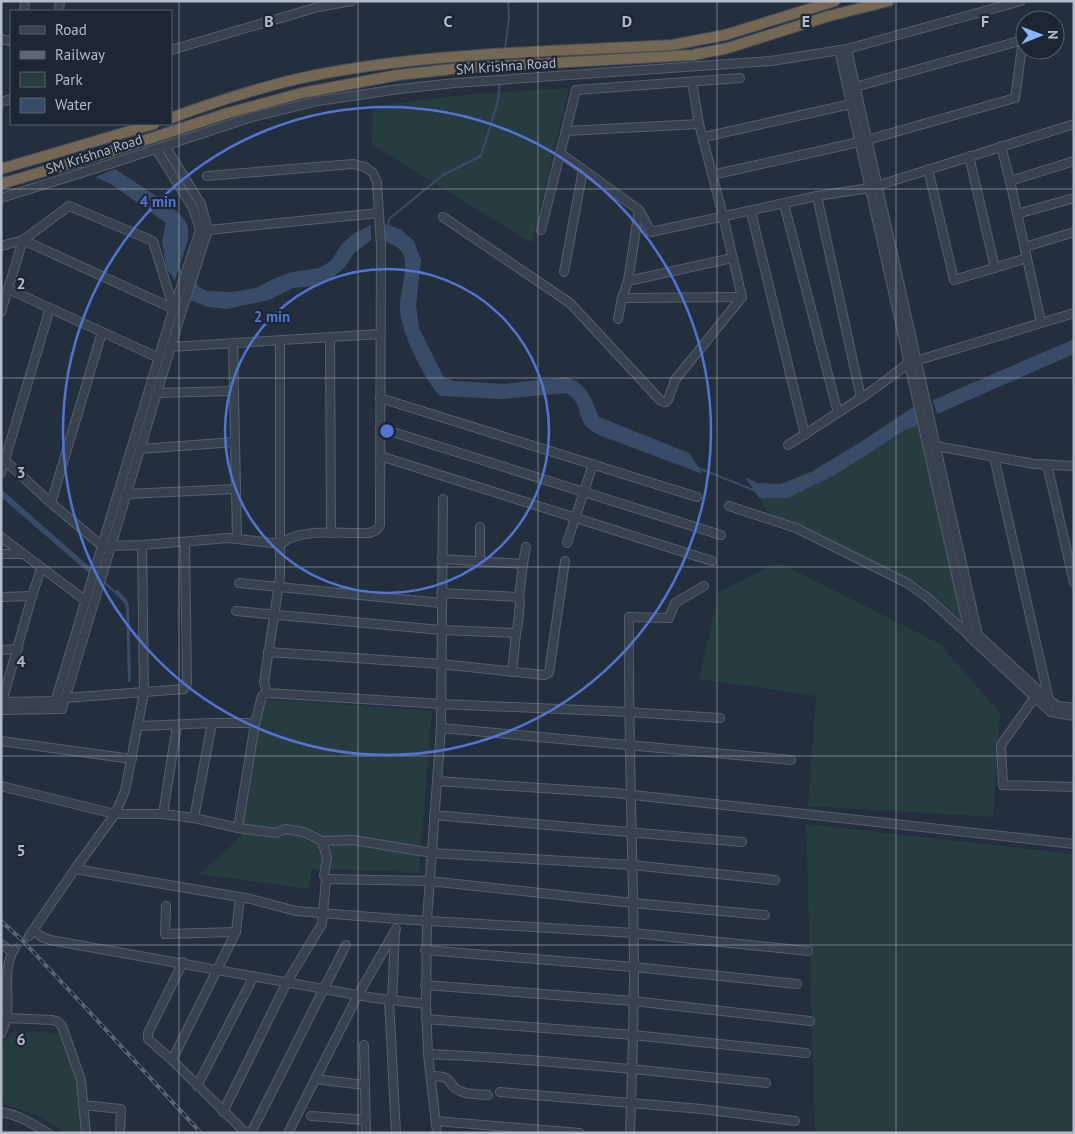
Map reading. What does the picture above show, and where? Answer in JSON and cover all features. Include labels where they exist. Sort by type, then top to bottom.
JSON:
[{"type":"highway","name":"SM Krishna Road","points":[[172,118],[229,97],[305,78],[396,62],[672,45],[725,35],[836,1]]},
{"type":"highway","name":"SM Krishna Road","points":[[1,184],[109,152],[228,113],[302,93],[398,75],[462,68],[693,55],[728,48],[829,16],[890,1]]},
{"type":"highway","name":"SM Krishna Road","points":[[1,169],[151,125]]},
{"type":"street","points":[[172,50],[318,4],[352,1]]},
{"type":"street","name":"SM Krishna Road","points":[[1,198],[252,118],[318,101],[456,83],[770,61],[847,49],[1021,1]]},
{"type":"street","points":[[712,175],[863,141],[1014,98],[1023,40],[855,87]]},
{"type":"street","points":[[847,49],[855,87],[870,188],[913,362],[974,636],[1051,712],[1074,716]]},
{"type":"street","points":[[839,50],[851,104],[878,185],[913,362],[936,446],[974,636]]},
{"type":"street","points":[[541,230],[576,90],[740,78]]},
{"type":"street","points":[[692,82],[699,124],[704,137],[742,297]]},
{"type":"street","points":[[704,137],[851,104]]},
{"type":"street","points":[[566,131],[699,124]]},
{"type":"street","points":[[560,153],[639,210],[651,232],[723,216],[751,212],[817,196],[870,188],[1074,124]]},
{"type":"street","points":[[106,546],[126,494],[170,347],[208,230],[201,204],[165,146]]},
{"type":"street","points":[[1001,146],[1041,322]]},
{"type":"street","points":[[54,705],[62,709],[97,576],[159,358],[200,230],[193,208],[156,149]]},
{"type":"street","points":[[969,156],[995,268]]},
{"type":"street","points":[[1010,181],[1074,161]]},
{"type":"street","points":[[4,459],[51,503],[106,546],[237,539],[280,544],[287,538],[295,536],[331,533],[371,533],[378,528],[380,525],[381,246],[377,182],[373,173],[365,166],[353,164],[207,176]]},
{"type":"street","points":[[928,169],[954,280],[1027,258]]},
{"type":"street","points":[[564,272],[584,170]]},
{"type":"street","points":[[817,196],[862,398]]},
{"type":"street","points":[[1017,214],[1074,198]]},
{"type":"street","points":[[784,204],[838,413]]},
{"type":"street","points":[[1,246],[23,240],[69,206],[153,241],[178,323]]},
{"type":"street","points":[[618,318],[628,281],[639,210]]},
{"type":"street","points":[[751,212],[804,435]]},
{"type":"street","points":[[208,230],[379,213]]},
{"type":"street","points":[[443,217],[570,303],[661,400],[665,402],[668,400],[675,380],[742,297]]},
{"type":"street","points":[[1025,247],[1074,232]]},
{"type":"street","points":[[23,240],[174,309]]},
{"type":"street","points":[[1,312],[23,240]]},
{"type":"street","points":[[628,281],[732,258]]},
{"type":"street","points":[[8,290],[159,358]]},
{"type":"street","points":[[622,298],[742,297]]},
{"type":"street","points":[[1,472],[50,308]]},
{"type":"street","points":[[788,445],[862,398],[913,362],[1074,313]]},
{"type":"street","points":[[51,503],[102,332]]},
{"type":"street","points":[[170,347],[380,334]]},
{"type":"street","points":[[330,338],[331,533]]},
{"type":"street","points":[[268,693],[264,682],[279,587],[280,341]]},
{"type":"street","points":[[233,343],[237,539]]},
{"type":"street","points":[[156,394],[234,391]]},
{"type":"street","points":[[380,398],[697,497]]},
{"type":"street","points":[[380,428],[721,535]]},
{"type":"street","points":[[140,449],[235,442]]},
{"type":"street","points":[[936,446],[994,457],[1074,466]]},
{"type":"street","points":[[380,456],[712,561]]},
{"type":"street","points":[[994,457],[1051,712]]},
{"type":"street","points":[[567,543],[593,464]]},
{"type":"street","points":[[1047,464],[1074,584]]},
{"type":"street","points":[[126,494],[236,489]]},
{"type":"street","points":[[437,1133],[428,1054],[425,950],[441,728],[443,499]]},
{"type":"street","points":[[730,506],[796,528],[907,584],[927,597],[1049,700],[1058,706],[1074,708]]},
{"type":"street","points":[[480,527],[480,561]]},
{"type":"street","points":[[1,537],[41,569],[86,601]]},
{"type":"street","points":[[41,569],[1,706],[54,705],[65,699],[184,689],[187,684],[185,542]]},
{"type":"street","points":[[142,545],[144,693],[125,791],[116,814],[31,933],[47,939],[183,962],[324,989],[426,1004]]},
{"type":"street","points":[[512,672],[520,603],[518,597],[526,547]]},
{"type":"street","points":[[1,554],[23,554]]},
{"type":"street","points":[[442,559],[523,564]]},
{"type":"street","points":[[268,652],[441,664],[539,675],[548,673],[564,561]]},
{"type":"street","points":[[54,705],[86,601],[97,576]]},
{"type":"street","points":[[239,583],[441,603]]},
{"type":"street","points":[[630,1133],[634,968],[628,712],[629,617],[669,618],[675,603],[704,586]]},
{"type":"street","points":[[441,592],[518,597]]},
{"type":"street","points":[[1,597],[32,596]]},
{"type":"street","points":[[236,611],[441,630],[516,633]]},
{"type":"street","points":[[1,650],[18,649]]},
{"type":"street","points":[[238,828],[255,724],[262,696],[268,693],[720,718]]},
{"type":"street","points":[[1035,697],[1001,745],[1003,785],[1074,787]]},
{"type":"street","points":[[138,726],[247,722],[255,724]]},
{"type":"street","points":[[194,818],[212,723]]},
{"type":"street","points":[[163,814],[177,726]]},
{"type":"street","points":[[441,728],[791,760]]},
{"type":"street","points":[[1,741],[132,759]]},
{"type":"street","points":[[437,781],[631,795],[1074,844]]},
{"type":"street","points":[[1,786],[116,814],[163,814],[276,833],[285,829],[304,832],[322,841],[353,840],[432,853],[632,865],[775,880]]},
{"type":"street","points":[[434,815],[742,842]]},
{"type":"street","points":[[223,1112],[287,982],[322,924],[326,879],[324,875],[327,858],[322,841]]},
{"type":"street","points":[[75,869],[250,899],[296,911],[633,933],[808,951]]},
{"type":"street","points":[[326,879],[429,881],[765,915]]},
{"type":"street","points":[[172,1060],[236,932],[240,898]]},
{"type":"street","points":[[166,906],[165,934],[236,932]]},
{"type":"street","points":[[396,1133],[391,1000],[397,919]]},
{"type":"street","points":[[288,1133],[358,995],[396,928]]},
{"type":"street","points":[[1,944],[13,951],[4,999],[7,1018],[1,1034]]},
{"type":"street","points":[[251,1133],[346,945]]},
{"type":"street","points":[[425,950],[797,984]]},
{"type":"street","points":[[183,962],[147,1037],[246,1133]]},
{"type":"street","points":[[197,1086],[254,976]]},
{"type":"street","points":[[426,985],[633,1001],[810,1021]]},
{"type":"street","points":[[7,1018],[52,1020],[62,1026],[81,1080],[86,1133]]},
{"type":"street","points":[[426,1019],[632,1035],[806,1054]]},
{"type":"street","points":[[364,1045],[366,1133]]},
{"type":"street","points":[[428,1054],[491,1056],[766,1083]]},
{"type":"street","points":[[431,1076],[448,1078],[455,1089],[462,1092],[488,1095]]},
{"type":"street","points":[[315,1079],[364,1085]]},
{"type":"street","points":[[500,1092],[702,1110],[794,1122]]},
{"type":"street","points":[[83,1105],[121,1109],[120,1133]]},
{"type":"street","points":[[1,1112],[15,1114],[24,1118],[48,1133]]},
{"type":"street","points":[[311,1116],[365,1120]]},
{"type":"street","points":[[436,1121],[580,1133]]},
{"type":"green space","points":[[569,88],[532,243],[372,145],[373,106],[472,94]]},
{"type":"green space","points":[[918,425],[962,620],[922,585],[766,511],[759,498],[788,498],[812,487],[905,430]]},
{"type":"green space","points":[[782,564],[940,644],[1000,713],[993,817],[808,806],[816,696],[699,679],[719,592],[773,565]]},
{"type":"green space","points":[[264,699],[432,711],[419,872],[311,869],[310,889],[199,874],[241,837]]},
{"type":"green space","points":[[806,824],[1074,854],[1074,1133],[815,1133]]},
{"type":"green space","points":[[13,1031],[60,1033],[69,1057],[75,1082],[80,1107],[82,1133],[67,1133],[34,1114],[1,1103],[1,1045]]},
{"type":"water","points":[[115,169],[170,205],[185,220],[188,227],[188,240],[175,280],[166,268],[162,241],[166,223],[111,184],[95,177]]},
{"type":"water","points":[[385,224],[400,229],[414,241],[421,260],[416,305],[419,328],[443,376],[453,381],[504,384],[565,377],[572,379],[578,382],[587,392],[599,417],[689,453],[703,474],[592,431],[582,419],[575,400],[566,393],[503,399],[441,396],[437,393],[412,351],[403,326],[400,315],[400,299],[405,273],[405,260],[403,254],[396,246],[385,241]]},
{"type":"water","points":[[371,225],[371,240],[354,253],[345,267],[331,279],[313,286],[293,288],[269,300],[227,309],[208,307],[190,300],[195,281],[199,287],[207,291],[232,292],[256,288],[292,272],[319,268],[331,261],[341,245],[353,234]]},
{"type":"water","points":[[1074,339],[1074,354],[937,414],[933,400]]},
{"type":"water","points":[[915,406],[918,425],[905,430],[835,475],[788,498],[759,498],[745,477],[757,483],[780,484],[811,472]]},
{"type":"water","points":[[2,490],[91,568],[89,573],[1,497]]},
{"type":"water","points":[[117,589],[127,600],[129,606],[131,682],[128,682],[126,608],[115,593]]},
{"type":"waterway","points":[[505,49],[509,17],[508,1]]},
{"type":"waterway","points":[[508,2],[518,1]]},
{"type":"waterway","points":[[387,227],[390,218],[443,175],[481,156],[497,104],[500,83]]},
{"type":"waterway","points":[[55,173],[79,167],[84,169]]},
{"type":"waterway","points":[[1,177],[10,177]]},
{"type":"waterway","points":[[178,266],[182,275]]},
{"type":"waterway","points":[[698,468],[756,491]]},
{"type":"waterway","points":[[104,582],[117,594]]},
{"type":"tunnel","points":[[14,950],[29,936]]},
{"type":"railway","points":[[1,921],[22,940],[201,1133]]}]
